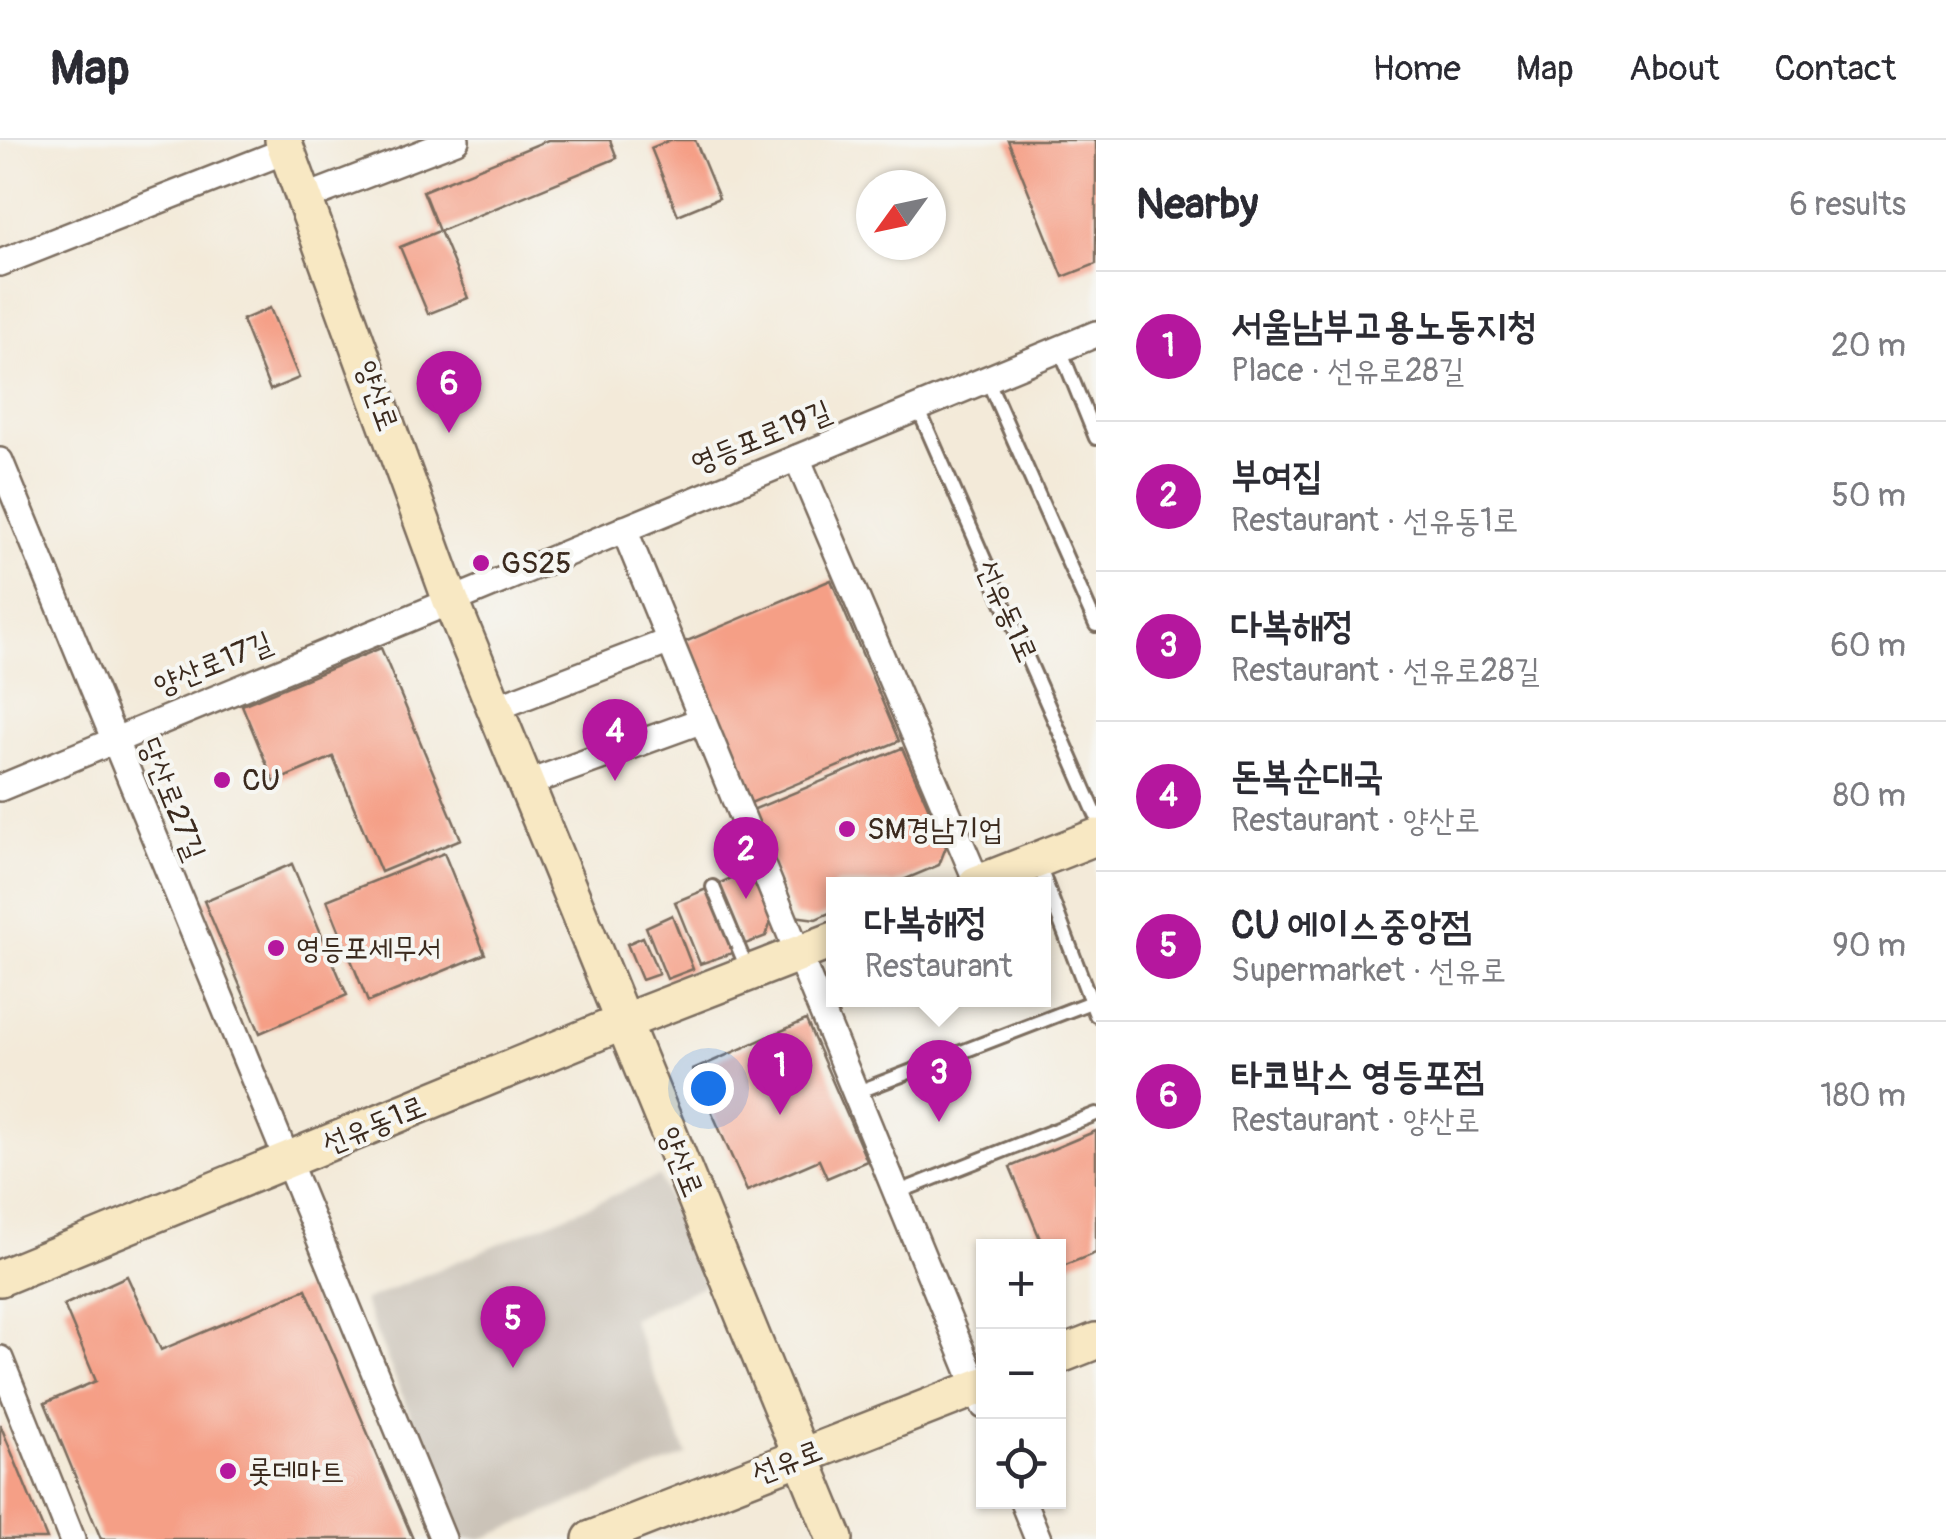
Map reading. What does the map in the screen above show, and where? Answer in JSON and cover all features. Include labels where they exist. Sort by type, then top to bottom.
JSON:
[{"type":"street","points":[[305,198],[456,140]]},
{"type":"street","points":[[0,263],[285,145]]},
{"type":"street","name":"양산로","points":[[285,145],[451,601],[835,1539]]},
{"type":"street","name":"영등포로19길","points":[[451,601],[1096,334]]},
{"type":"street","points":[[797,458],[974,877]]},
{"type":"street","name":"당산로27길","points":[[0,461],[285,1162]]},
{"type":"street","points":[[624,529],[976,1381]]},
{"type":"street","name":"양산로17길","points":[[0,788],[451,601]]},
{"type":"street","points":[[495,708],[670,641]]},
{"type":"street","points":[[526,784],[703,720]]},
{"type":"street","points":[[995,877],[1096,838]]},
{"type":"street","name":"선유동1로","points":[[0,1278],[826,943]]},
{"type":"street","points":[[285,1162],[442,1539]]},
{"type":"street","points":[[1066,1353],[1096,1341]]},
{"type":"street","points":[[0,1359],[72,1539]]},
{"type":"street","name":"선유로","points":[[592,1539],[802,1456],[976,1395]]},
{"type":"street","points":[[1025,1509],[1038,1539]]},
{"type":"lane","points":[[1060,349],[1096,438]]},
{"type":"lane","points":[[987,379],[1096,625]]},
{"type":"lane","name":"선유동1로","points":[[918,408],[1096,815]]},
{"type":"lane","points":[[1037,861],[1043,877]]},
{"type":"lane","points":[[713,888],[749,974]]},
{"type":"lane","points":[[855,1093],[1094,1008],[1051,897]]},
{"type":"lane","points":[[896,1192],[1096,1114]]},
{"type":"shaded area","points":[[659,1176],[705,1285],[631,1318],[687,1455],[482,1539],[462,1539],[363,1301]]},
{"type":"building","points":[[548,140],[610,140],[617,158],[440,231],[468,298],[428,314],[400,247],[439,231],[423,191]]},
{"type":"building","points":[[670,140],[695,140],[719,198],[678,215],[651,148]]},
{"type":"building","points":[[1008,140],[1096,140],[1096,264],[1063,277]]},
{"type":"building","points":[[270,308],[299,378],[270,390],[242,320]]},
{"type":"building","points":[[831,580],[899,741],[748,804],[680,644]]},
{"type":"building","points":[[381,648],[461,839],[381,872],[333,757],[274,782],[242,705]]},
{"type":"building","name":"SM경남기업","points":[[902,748],[946,847],[939,865],[911,877],[826,877],[826,915],[816,919],[794,916],[750,811]]},
{"type":"building","points":[[444,853],[485,954],[368,1002],[327,900]]},
{"type":"building","name":"영등포세무서","points":[[292,864],[347,995],[260,1033],[204,901]]},
{"type":"building","points":[[756,867],[774,913],[766,936],[743,945],[718,884]]},
{"type":"building","points":[[709,888],[735,952],[700,964],[675,902]]},
{"type":"building","points":[[672,915],[693,969],[667,979],[646,927]]},
{"type":"building","points":[[643,937],[659,974],[642,980],[627,944]]},
{"type":"building","points":[[806,1020],[867,1161],[827,1178],[819,1160],[747,1191],[693,1070]]},
{"type":"building","points":[[1096,1131],[1096,1253],[1066,1265],[1066,1239],[1040,1239],[1010,1167]]},
{"type":"building","name":"롯데마트","points":[[127,1276],[161,1350],[306,1289],[413,1539],[101,1539],[45,1403],[96,1381],[64,1305]]},
{"type":"building","points":[[0,1424],[47,1539],[0,1539]]},
{"type":"place","name":"타코박스 영등포점","points":[[449,433]]},
{"type":"place","name":"GS25","points":[[481,563]]},
{"type":"place","name":"CU","points":[[222,780]]},
{"type":"place","name":"돈복순대국","points":[[615,781]]},
{"type":"place","name":"SM경남기업","points":[[847,829]]},
{"type":"place","name":"부여집","points":[[746,899]]},
{"type":"place","name":"영등포세무서","points":[[276,948]]},
{"type":"place","name":"서울남부고용노동지청","points":[[780,1115]]},
{"type":"place","name":"다복해정","points":[[939,1122]]},
{"type":"place","name":"CU 에이스중앙점","points":[[513,1368]]},
{"type":"place","name":"롯데마트","points":[[228,1471]]}]
